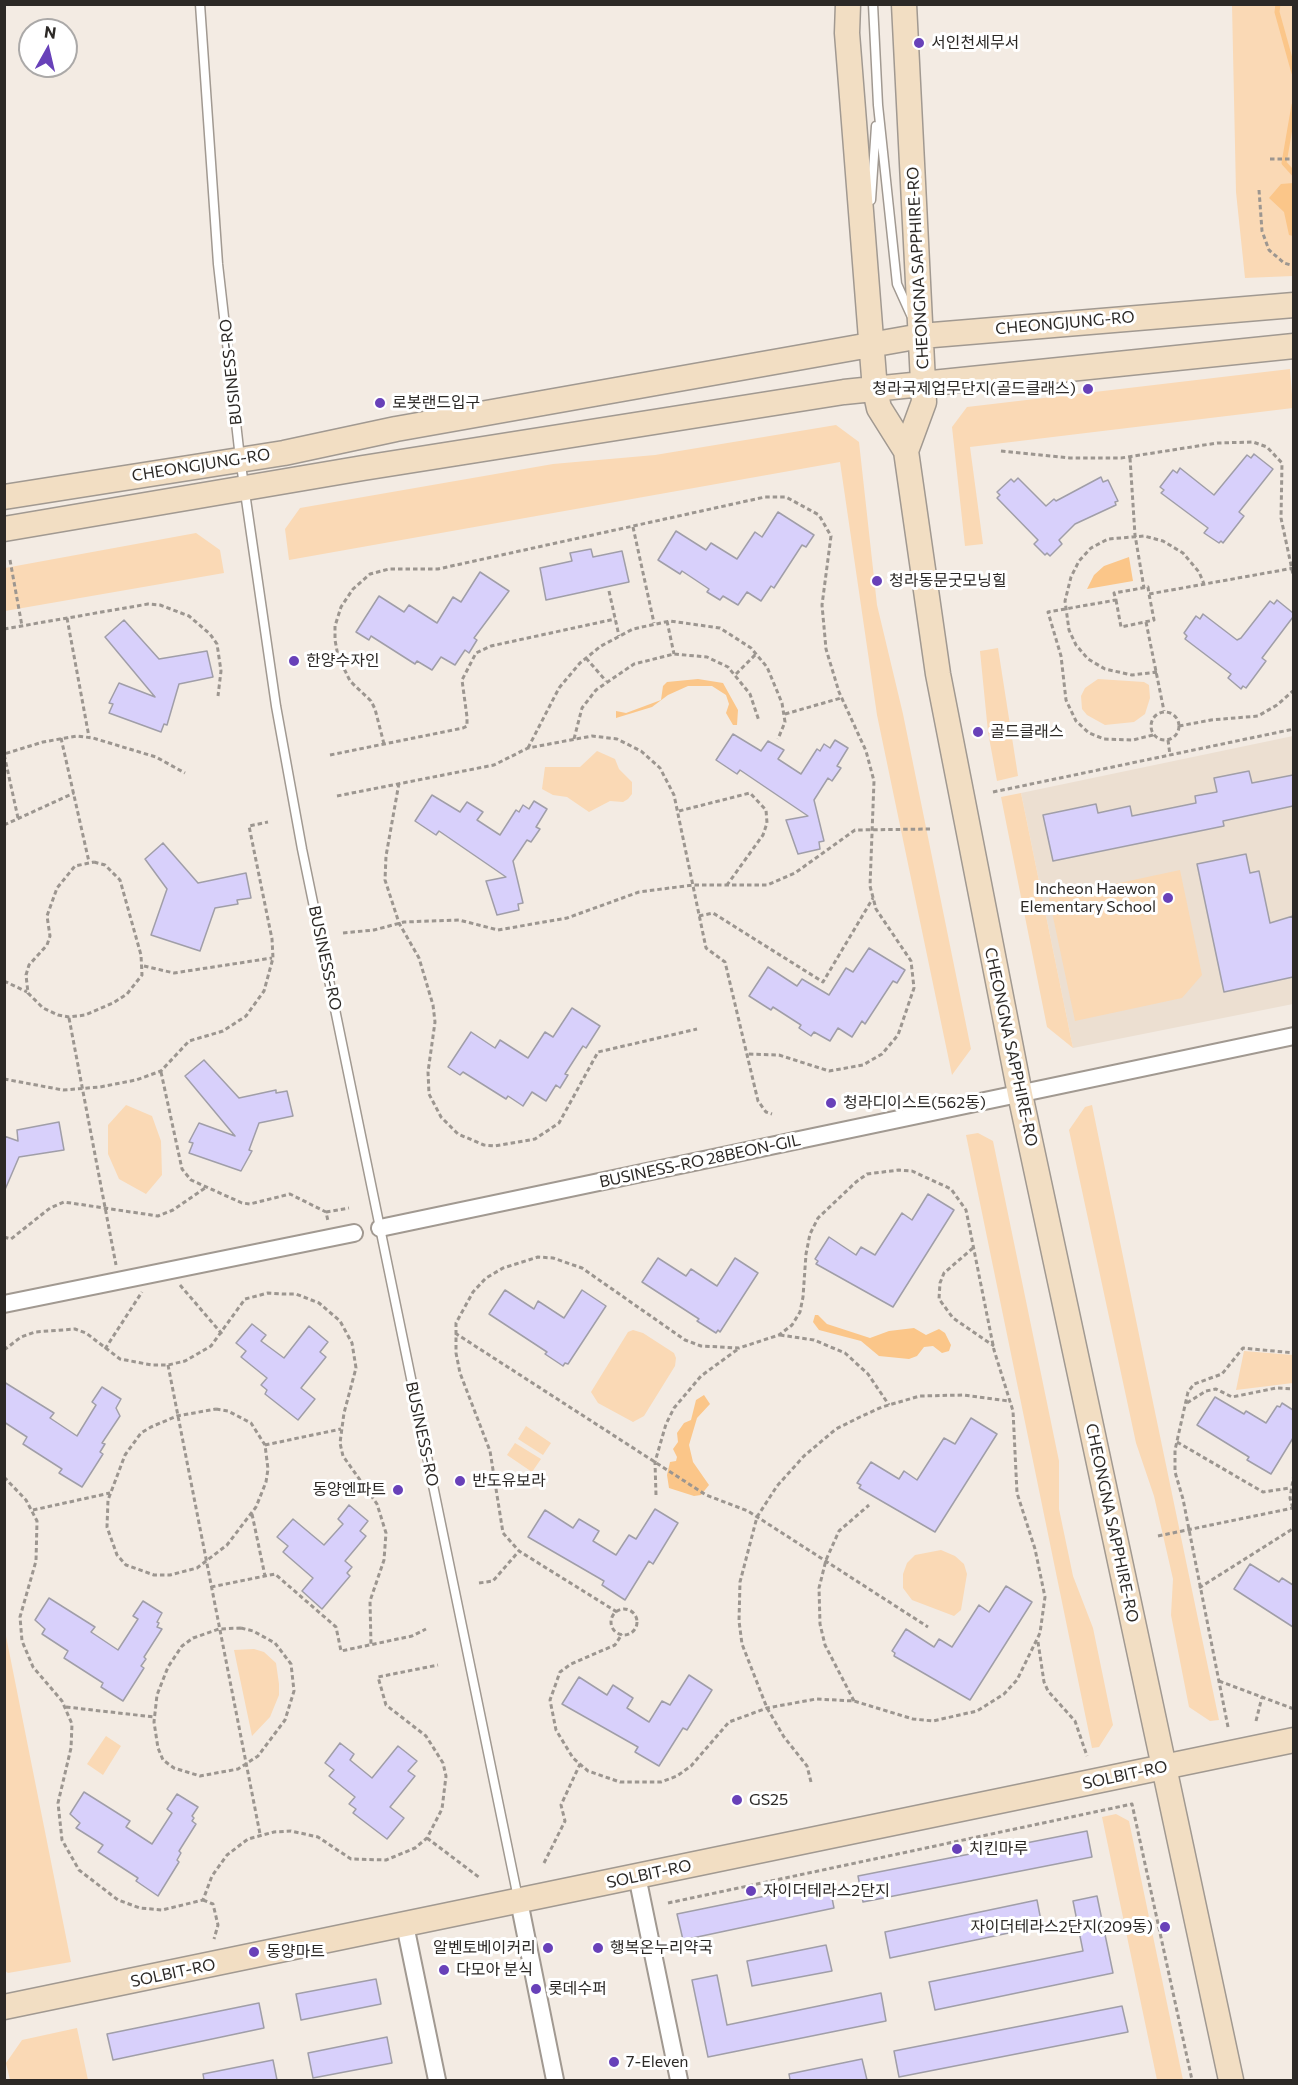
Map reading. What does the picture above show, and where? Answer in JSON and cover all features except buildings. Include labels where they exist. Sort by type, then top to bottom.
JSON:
[{"type":"main road","points":[[848,4],[847,33],[875,390],[879,408],[906,451]]},
{"type":"main road","name":"CHEONGNA SAPPHIRE-RO","points":[[904,4],[924,384],[924,402],[906,451],[951,750],[1020,1094],[1231,2080]]},
{"type":"main road","name":"CHEONGJUNG-RO","points":[[4,496],[284,453],[396,429],[921,336],[1293,305]]},
{"type":"main road","points":[[4,529],[844,392],[1293,346]]},
{"type":"main road","name":"SOLBIT-RO","points":[[4,2007],[1293,1740]]},
{"type":"street","name":"BUSINESS-RO 28BEON-GIL","points":[[380,1228],[1293,1036]]},
{"type":"street","points":[[4,1305],[354,1233]]},
{"type":"street","points":[[637,1876],[679,2080]]},
{"type":"street","points":[[519,1901],[555,2080]]},
{"type":"street","points":[[405,1925],[437,2080]]},
{"type":"lane","name":"BUSINESS-RO","points":[[200,4],[218,264],[240,458],[276,706],[302,849],[519,1901]]},
{"type":"lane","points":[[873,4],[878,105],[897,284],[921,336]]},
{"type":"lane","points":[[865,271],[878,105]]},
{"type":"path","points":[[1270,159],[1293,159]]},
{"type":"path","points":[[1259,190],[1264,240],[1275,257],[1293,266]]},
{"type":"path","points":[[1001,451],[1087,459],[1130,458],[1217,443],[1253,442],[1267,447],[1282,463],[1281,512],[1293,579]]},
{"type":"path","points":[[1130,458],[1135,535],[1144,588]]},
{"type":"path","points":[[384,744],[371,700],[350,681],[338,656],[335,640],[335,626],[341,607],[362,580],[380,570],[438,569],[776,496],[786,497],[813,511],[827,525],[831,536],[822,618],[829,663],[841,698],[860,734],[871,766],[874,795],[869,873],[873,898],[889,931],[906,950],[914,975],[914,988],[906,1019],[891,1045],[874,1059],[839,1071],[819,1069],[779,1055],[747,1054]]},
{"type":"path","points":[[633,527],[654,623]]},
{"type":"path","points":[[1156,672],[1132,675],[1096,664],[1082,653],[1072,638],[1065,609],[1071,577],[1084,554],[1108,539],[1135,535],[1164,541],[1177,548],[1194,565],[1204,584]]},
{"type":"path","points":[[10,560],[22,626]]},
{"type":"path","points":[[1149,594],[1292,568]]},
{"type":"path","points":[[1148,587],[1149,594],[1154,620],[1120,627],[1114,593],[1148,587]]},
{"type":"path","points":[[609,591],[619,636]]},
{"type":"path","points":[[1116,600],[1048,612],[1061,656],[1066,700],[1072,715],[1089,733],[1104,740],[1123,741],[1153,735]]},
{"type":"path","points":[[4,629],[148,604],[160,605],[189,616],[210,634],[217,644],[221,671],[218,696]]},
{"type":"path","points":[[67,618],[88,737]]},
{"type":"path","points":[[330,755],[466,726],[462,680],[470,661],[483,648],[615,619]]},
{"type":"path","points":[[667,621],[674,654]]},
{"type":"path","points":[[528,748],[559,687],[586,658],[619,636],[654,623],[667,621],[720,628],[742,640],[757,654],[773,680],[785,714],[783,731],[778,739]]},
{"type":"path","points":[[1146,622],[1164,711]]},
{"type":"path","points":[[574,739],[582,708],[606,681],[634,664],[674,654],[707,657],[736,674],[750,694],[759,721]]},
{"type":"path","points":[[736,674],[757,654]]},
{"type":"path","points":[[586,658],[606,681]]},
{"type":"path","points":[[1179,726],[1211,720],[1258,716],[1277,705],[1293,690]]},
{"type":"path","points":[[785,714],[841,698]]},
{"type":"path","points":[[1164,711],[1173,714],[1179,726],[1176,735],[1168,740],[1158,739],[1150,728],[1152,719],[1164,711]]},
{"type":"path","points":[[993,792],[1293,729]]},
{"type":"path","points":[[337,796],[494,765],[528,748],[574,739],[604,736],[641,751],[660,768],[674,795],[706,948],[725,962],[758,1101],[766,1112],[772,1114]]},
{"type":"path","points":[[18,818],[4,754],[61,738],[88,737],[156,757],[185,773]]},
{"type":"path","points":[[61,738],[89,862]]},
{"type":"path","points":[[1168,740],[1170,755]]},
{"type":"path","points":[[399,783],[386,856],[385,880],[399,923],[418,958],[433,1005],[435,1022],[428,1072],[429,1094],[448,1125],[470,1140],[484,1144],[510,1145],[542,1136],[559,1123],[566,1114],[598,1052],[697,1029]]},
{"type":"path","points":[[678,811],[750,792],[766,810],[767,823],[763,835],[727,885]]},
{"type":"path","points":[[4,825],[74,793]]},
{"type":"path","points":[[4,1079],[46,1088],[83,1090],[135,1080],[161,1071],[189,1041],[223,1031],[246,1016],[264,991],[273,958],[249,826],[268,822]]},
{"type":"path","points":[[343,933],[374,930],[399,923],[459,920],[498,930],[567,918],[639,892],[693,885],[752,887],[782,881],[855,830],[930,830]]},
{"type":"path","points":[[4,981],[28,993],[43,1008],[69,1017],[100,1009],[127,994],[142,975],[144,966],[120,880],[105,866],[89,862],[75,866],[57,888],[47,916],[50,936],[47,945],[35,957],[26,975],[28,993]]},
{"type":"path","points":[[699,916],[713,913],[823,982],[873,898]]},
{"type":"path","points":[[144,966],[174,973],[273,958]]},
{"type":"path","points":[[69,1017],[119,1281]]},
{"type":"path","points":[[161,1071],[182,1169],[191,1180],[205,1188],[250,1204],[290,1194],[326,1212],[349,1208]]},
{"type":"path","points":[[622,1634],[612,1627],[612,1618],[617,1612],[629,1610],[637,1619],[634,1631],[622,1634],[615,1645],[571,1664],[560,1672],[550,1701],[556,1730],[563,1745],[580,1764],[603,1778],[620,1782],[662,1782],[677,1776],[691,1766],[729,1722],[767,1708],[816,1699],[854,1701],[913,1719],[933,1721],[977,1711],[1004,1694],[1017,1680],[1038,1640],[1045,1616],[1046,1597],[1035,1549],[1017,1494],[1013,1461],[1014,1424],[993,1346],[966,1210],[951,1189],[912,1171],[882,1171],[867,1174],[856,1182],[814,1226],[806,1254],[800,1312],[792,1325],[779,1335],[739,1348],[701,1376],[674,1408],[666,1424],[655,1462],[656,1495]]},
{"type":"path","points":[[4,1237],[11,1239],[56,1205],[64,1203],[165,1215],[205,1188]]},
{"type":"path","points":[[326,1212],[332,1238]]},
{"type":"path","points":[[974,1248],[944,1272],[940,1283],[939,1299],[953,1318],[993,1346]]},
{"type":"path","points":[[617,1612],[519,1551],[503,1533],[494,1466],[484,1432],[460,1373],[455,1333],[463,1308],[486,1278],[503,1268],[538,1257],[553,1258],[582,1268],[686,1340],[701,1346],[739,1348]]},
{"type":"path","points":[[105,1349],[161,1273],[222,1334]]},
{"type":"path","points":[[4,1350],[21,1337],[35,1332],[63,1328],[86,1333],[120,1359],[136,1363],[168,1365],[200,1354],[222,1334],[239,1305],[255,1295],[296,1294],[319,1303],[347,1331],[355,1355],[353,1384],[341,1429],[343,1456],[377,1504],[386,1533],[384,1560],[370,1600],[371,1645]]},
{"type":"path","points":[[455,1333],[706,1495],[758,1517],[928,1627]]},
{"type":"path","points":[[779,1335],[814,1341],[845,1353],[868,1374],[889,1405]]},
{"type":"path","points":[[1228,1727],[1175,1472],[1177,1442],[1190,1388],[1200,1381],[1222,1374],[1244,1348],[1293,1353]]},
{"type":"path","points":[[168,1365],[260,1835]]},
{"type":"path","points":[[1186,1405],[1206,1391],[1216,1389],[1232,1397],[1276,1388],[1293,1389]]},
{"type":"path","points":[[811,1782],[807,1766],[784,1737],[767,1708],[748,1664],[739,1621],[744,1560],[758,1517],[789,1471],[819,1441],[836,1429],[889,1405],[920,1396],[942,1395],[1009,1401]]},
{"type":"path","points":[[204,1410],[228,1411],[251,1423],[265,1445],[268,1469],[266,1482],[252,1514],[227,1545],[207,1563],[170,1575],[138,1571],[126,1565],[117,1556],[107,1527],[110,1493],[124,1455],[141,1433],[177,1416],[204,1410]]},
{"type":"path","points":[[265,1445],[341,1429]]},
{"type":"path","points":[[1177,1442],[1263,1492],[1290,1488]]},
{"type":"path","points":[[1158,1536],[1293,1510],[1290,1488],[1293,1474]]},
{"type":"path","points":[[4,1477],[33,1510],[37,1521],[38,1549],[21,1605],[20,1628],[33,1667],[66,1707],[72,1724],[72,1737],[57,1814],[62,1840],[73,1862],[87,1879],[108,1894],[140,1908],[175,1908],[203,1900],[213,1904],[218,1925],[214,1939]]},
{"type":"path","points":[[33,1510],[110,1493]]},
{"type":"path","points":[[854,1701],[833,1664],[820,1624],[819,1588],[825,1560],[839,1531],[869,1505]]},
{"type":"path","points":[[252,1514],[265,1576]]},
{"type":"path","points":[[1200,1588],[1293,1528]]},
{"type":"path","points":[[479,1583],[493,1581],[519,1551]]},
{"type":"path","points":[[211,1587],[275,1574],[336,1627],[341,1651],[412,1636],[426,1629]]},
{"type":"path","points":[[219,1629],[253,1630],[275,1643],[291,1664],[294,1677],[291,1705],[281,1727],[258,1756],[246,1764],[211,1776],[200,1776],[174,1768],[163,1760],[158,1748],[154,1717],[157,1695],[174,1655],[193,1638],[219,1629]]},
{"type":"path","points":[[1038,1640],[1044,1682],[1048,1691],[1075,1721],[1087,1756]]},
{"type":"path","points":[[203,1900],[212,1876],[227,1855],[248,1839],[260,1835],[274,1832],[304,1833],[331,1843],[351,1859],[373,1860],[401,1856],[427,1838],[442,1809],[446,1776],[443,1762],[426,1736],[393,1713],[386,1705],[378,1677],[438,1665]]},
{"type":"path","points":[[1218,1681],[1293,1709]]},
{"type":"path","points":[[1256,1721],[1262,1697]]},
{"type":"path","points":[[66,1707],[154,1717]]},
{"type":"path","points":[[544,1863],[565,1821],[561,1805],[580,1764]]},
{"type":"path","points":[[668,1903],[1132,1804],[1192,2080]]},
{"type":"path","points":[[427,1838],[480,1878]]},
{"type":"shaded area","points":[[1232,5],[1293,5],[1293,276],[1245,278],[1236,192]]},
{"type":"shaded area","points":[[1294,183],[1293,236],[1289,235],[1284,212],[1269,198],[1281,184]]},
{"type":"shaded area","points":[[1290,369],[1293,408],[970,447],[983,544],[965,546],[952,427],[967,407]]},
{"type":"shaded area","points":[[836,425],[859,442],[877,605],[903,714],[971,1049],[952,1075],[877,715],[840,462],[289,560],[285,529],[300,508],[553,464],[655,455]]},
{"type":"shaded area","points":[[196,533],[220,550],[224,573],[5,611],[5,568]]},
{"type":"shaded area","points":[[1129,557],[1133,581],[1087,589],[1094,575],[1104,566]]},
{"type":"shaded area","points":[[998,648],[1018,776],[997,781],[988,732],[980,651]]},
{"type":"shaded area","points":[[698,679],[723,683],[738,710],[737,725],[733,725],[726,713],[729,704],[726,695],[712,686],[688,686],[668,695],[652,707],[616,718],[616,711],[626,713],[661,700],[663,686],[667,682]]},
{"type":"shaded area","points":[[1098,679],[1144,682],[1149,685],[1150,698],[1145,714],[1134,722],[1105,725],[1087,715],[1082,709],[1081,696],[1085,688]]},
{"type":"shaded area","name":"Incheon Haewon Elementary School","points":[[1293,736],[1293,1004],[1073,1048],[1021,793]]},
{"type":"shaded area","points":[[597,751],[615,759],[619,769],[632,782],[632,794],[628,799],[623,802],[610,801],[589,812],[567,797],[553,795],[542,789],[545,767],[580,767]]},
{"type":"shaded area","points":[[1021,793],[1073,1048],[1047,1027],[1001,797]]},
{"type":"shaded area","points":[[1180,870],[1202,975],[1182,998],[1075,1021],[1049,898]]},
{"type":"shaded area","points":[[126,1105],[152,1116],[161,1141],[162,1175],[146,1194],[119,1179],[108,1154],[108,1125]]},
{"type":"shaded area","points":[[1092,1105],[1219,1720],[1210,1721],[1189,1707],[1171,1615],[1173,1579],[1154,1496],[1136,1443],[1069,1130],[1085,1107]]},
{"type":"shaded area","points":[[978,1133],[993,1141],[1059,1461],[1059,1509],[1073,1576],[1093,1628],[1113,1725],[1099,1747],[1092,1748],[966,1135]]},
{"type":"shaded area","points":[[815,1315],[827,1324],[870,1338],[889,1331],[914,1328],[926,1335],[939,1329],[945,1333],[951,1345],[949,1351],[942,1353],[933,1346],[924,1347],[917,1356],[909,1359],[879,1356],[861,1341],[819,1330],[813,1322]]},
{"type":"shaded area","points":[[633,1330],[643,1333],[674,1353],[676,1358],[675,1366],[644,1416],[633,1422],[598,1403],[591,1392],[628,1332]]},
{"type":"shaded area","points":[[1244,1351],[1293,1355],[1293,1383],[1236,1390]]},
{"type":"shaded area","points":[[704,1395],[710,1404],[697,1418],[689,1445],[693,1462],[709,1485],[701,1495],[694,1496],[669,1488],[667,1475],[670,1462],[676,1461],[677,1457],[673,1449],[678,1442],[677,1433],[684,1423],[691,1420],[696,1400]]},
{"type":"shaded area","points":[[526,1426],[551,1443],[543,1455],[518,1439]]},
{"type":"shaded area","points":[[515,1443],[541,1459],[532,1472],[507,1455]]},
{"type":"shaded area","points":[[941,1550],[955,1556],[964,1564],[967,1574],[961,1610],[954,1616],[912,1600],[903,1588],[903,1574],[907,1563],[915,1555]]},
{"type":"shaded area","points":[[5,1631],[71,1962],[8,1973],[4,1970]]},
{"type":"shaded area","points":[[254,1649],[264,1652],[276,1663],[279,1695],[270,1717],[252,1736],[234,1650]]},
{"type":"shaded area","points":[[106,1736],[121,1746],[103,1775],[87,1764]]},
{"type":"shaded area","points":[[1116,1814],[1129,1821],[1183,2080],[1157,2080],[1102,1817]]},
{"type":"shaded area","points":[[77,2028],[88,2080],[10,2080],[6,2063],[22,2040]]},
{"type":"waterway","points":[[1278,4],[1277,12],[1294,73]]},
{"type":"waterway","points":[[1294,105],[1284,163],[1294,174]]},
{"type":"place","name":"서인천세무서","points":[[919,43]]},
{"type":"place","name":"청라국제업무단지(골드클래스)","points":[[1088,389]]},
{"type":"place","name":"로봇랜드입구","points":[[380,403]]},
{"type":"place","name":"청라동문굿모닝힐","points":[[877,581]]},
{"type":"place","name":"한양수자인","points":[[294,661]]},
{"type":"place","name":"골드클래스","points":[[978,732]]},
{"type":"place","name":"Incheon Haewon Elementary School","points":[[1168,898]]},
{"type":"place","name":"청라디이스트(562동)","points":[[831,1103]]},
{"type":"place","name":"반도유보라","points":[[460,1481]]},
{"type":"place","name":"동양엔파트","points":[[398,1490]]},
{"type":"place","name":"GS25","points":[[737,1800]]},
{"type":"place","name":"치킨마루","points":[[957,1849]]},
{"type":"place","name":"자이더테라스2단지","points":[[751,1891]]},
{"type":"place","name":"자이더테라스2단지(209동)","points":[[1165,1927]]},
{"type":"place","name":"알벤토베이커리","points":[[548,1948]]},
{"type":"place","name":"행복온누리약국","points":[[598,1948]]},
{"type":"place","name":"동양마트","points":[[254,1952]]},
{"type":"place","name":"다모아 분식","points":[[444,1970]]},
{"type":"place","name":"롯데수퍼","points":[[536,1989]]},
{"type":"place","name":"7-Eleven","points":[[614,2062]]}]
